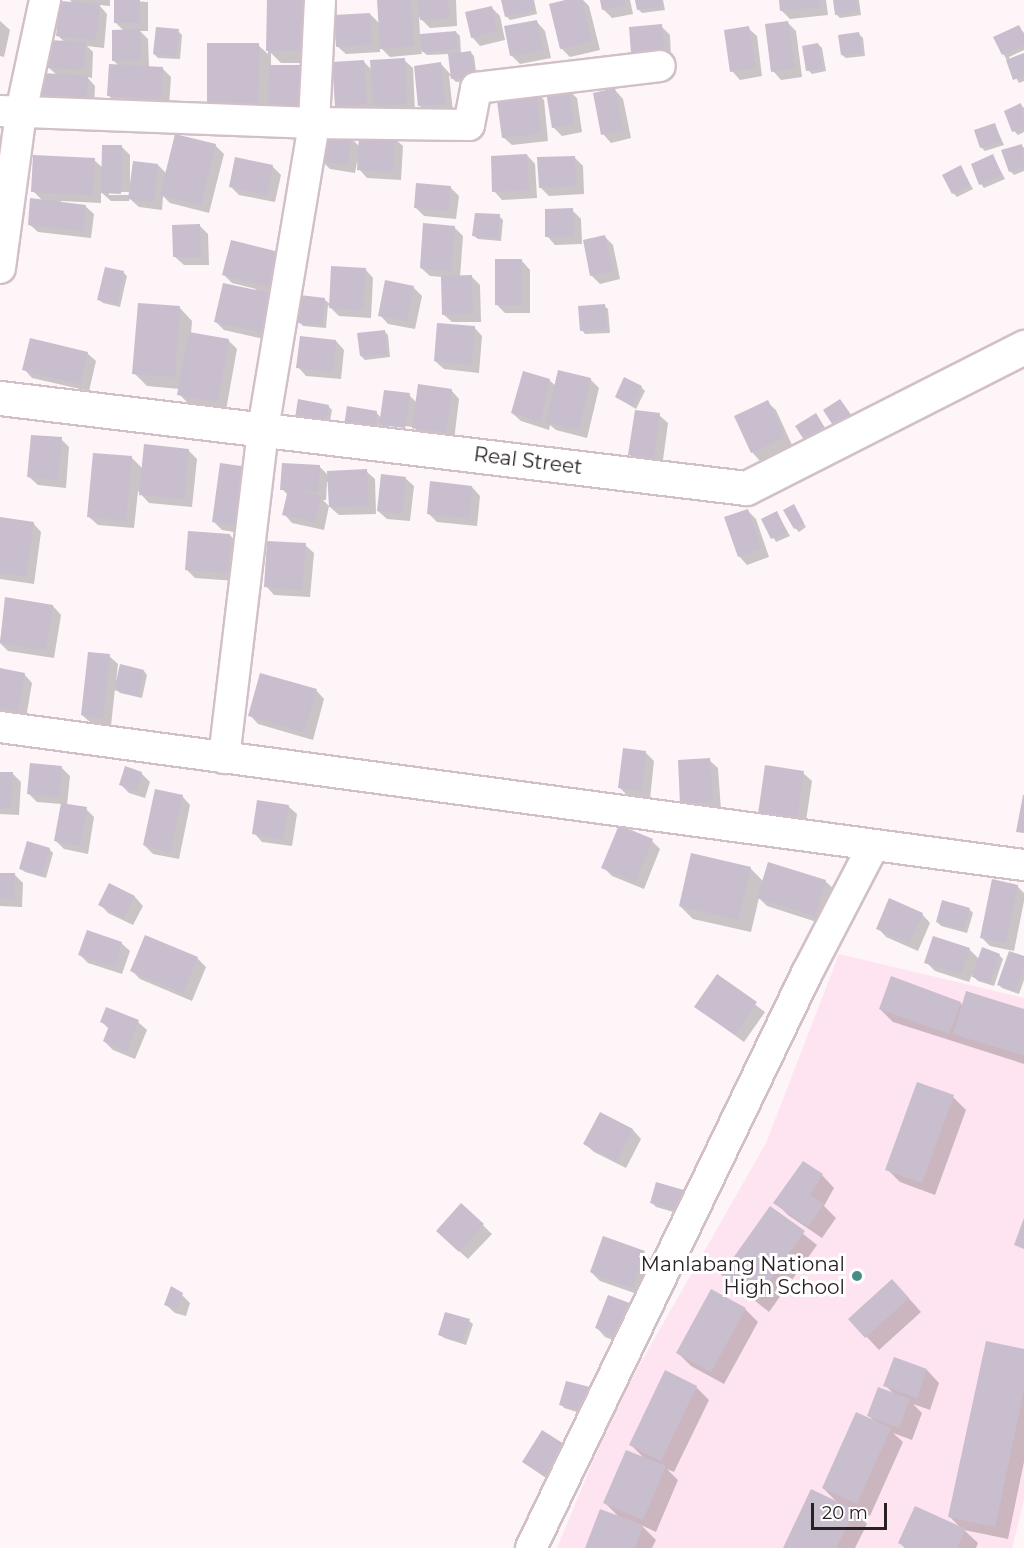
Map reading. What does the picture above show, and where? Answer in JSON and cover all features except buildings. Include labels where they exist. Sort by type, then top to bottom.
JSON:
[{"type":"street","points":[[0,268],[11,111],[45,0]]},
{"type":"street","points":[[224,758],[263,429],[314,123],[320,0]]},
{"type":"street","points":[[11,111],[314,123],[469,124],[476,88],[660,66]]},
{"type":"street","name":"Real Street","points":[[0,398],[746,488],[1024,347]]},
{"type":"street","points":[[0,727],[1024,865]]},
{"type":"street","points":[[531,1548],[807,974],[873,846]]},
{"type":"shaded area","name":"Manlabang National High School","points":[[839,954],[1024,998],[1024,1500],[1012,1548],[557,1548],[615,1408],[766,1143]]},
{"type":"place","name":"Manlabang National High School","points":[[857,1276]]}]
